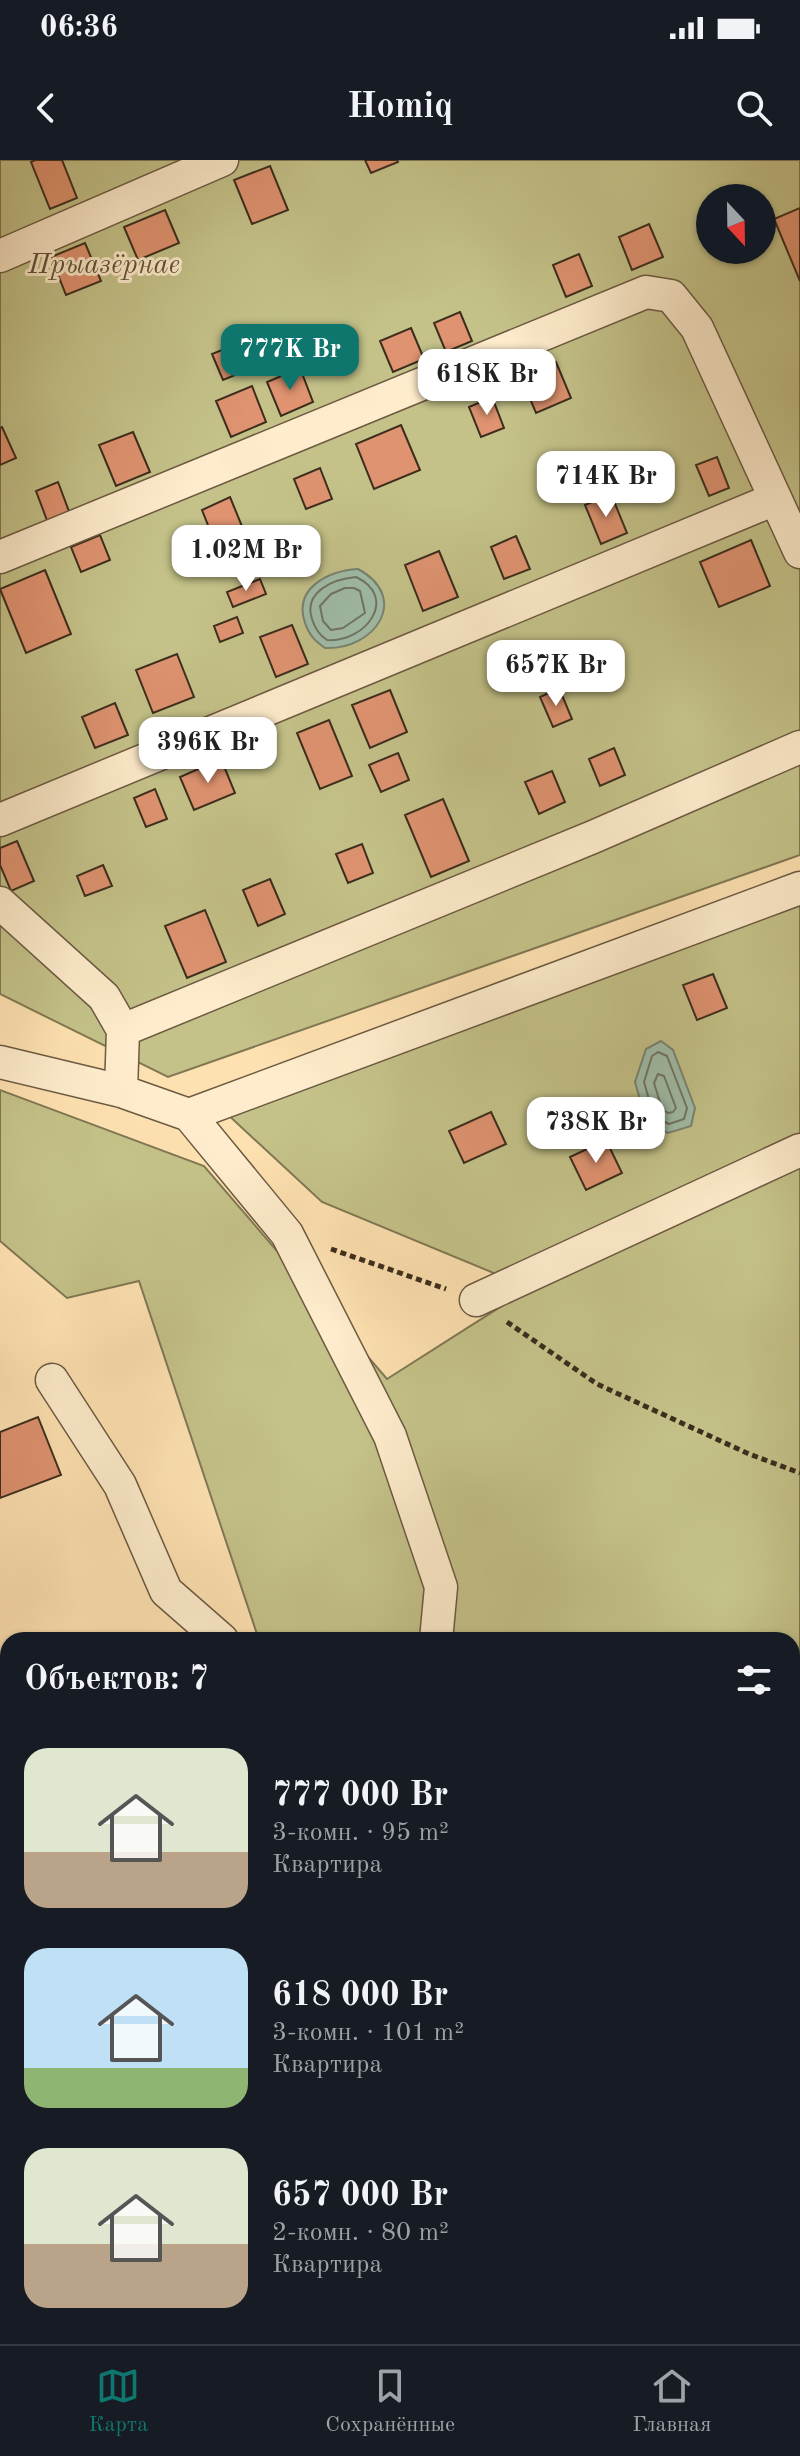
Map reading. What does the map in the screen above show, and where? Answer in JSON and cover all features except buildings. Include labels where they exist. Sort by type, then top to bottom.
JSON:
[{"type":"street","points":[[0,256],[222,160]]},
{"type":"street","points":[[0,557],[646,292],[671,296],[697,328],[800,552]]},
{"type":"street","points":[[0,820],[775,499]]},
{"type":"street","points":[[123,1030],[578,843],[800,747]]},
{"type":"street","points":[[189,1115],[800,888]]},
{"type":"street","points":[[0,903],[104,997],[123,1030],[121,1091]]},
{"type":"street","points":[[0,1062],[121,1091],[189,1115],[287,1234],[390,1436],[441,1587],[437,1632]]},
{"type":"street","points":[[476,1300],[800,1150]]},
{"type":"street","points":[[52,1380],[120,1485],[166,1591],[213,1632]]},
{"type":"path","points":[[287,1234],[476,1300],[597,1384],[749,1454],[800,1473]]},
{"type":"green space","name":"Прыазёрнае","points":[[0,160],[800,160],[800,855],[168,1077],[0,994]]},
{"type":"green space","points":[[800,903],[800,1632],[256,1632],[139,1281],[67,1298],[0,1241],[0,1090],[204,1166],[387,1379],[530,1288],[322,1202],[226,1113]]},
{"type":"water","points":[[358,569],[374,581],[382,594],[384,607],[380,620],[359,641],[325,648],[307,627],[304,600],[309,591],[325,578]]},
{"type":"water","points":[[661,1041],[673,1050],[695,1108],[691,1126],[668,1133],[647,1124],[635,1082],[646,1049]]}]
